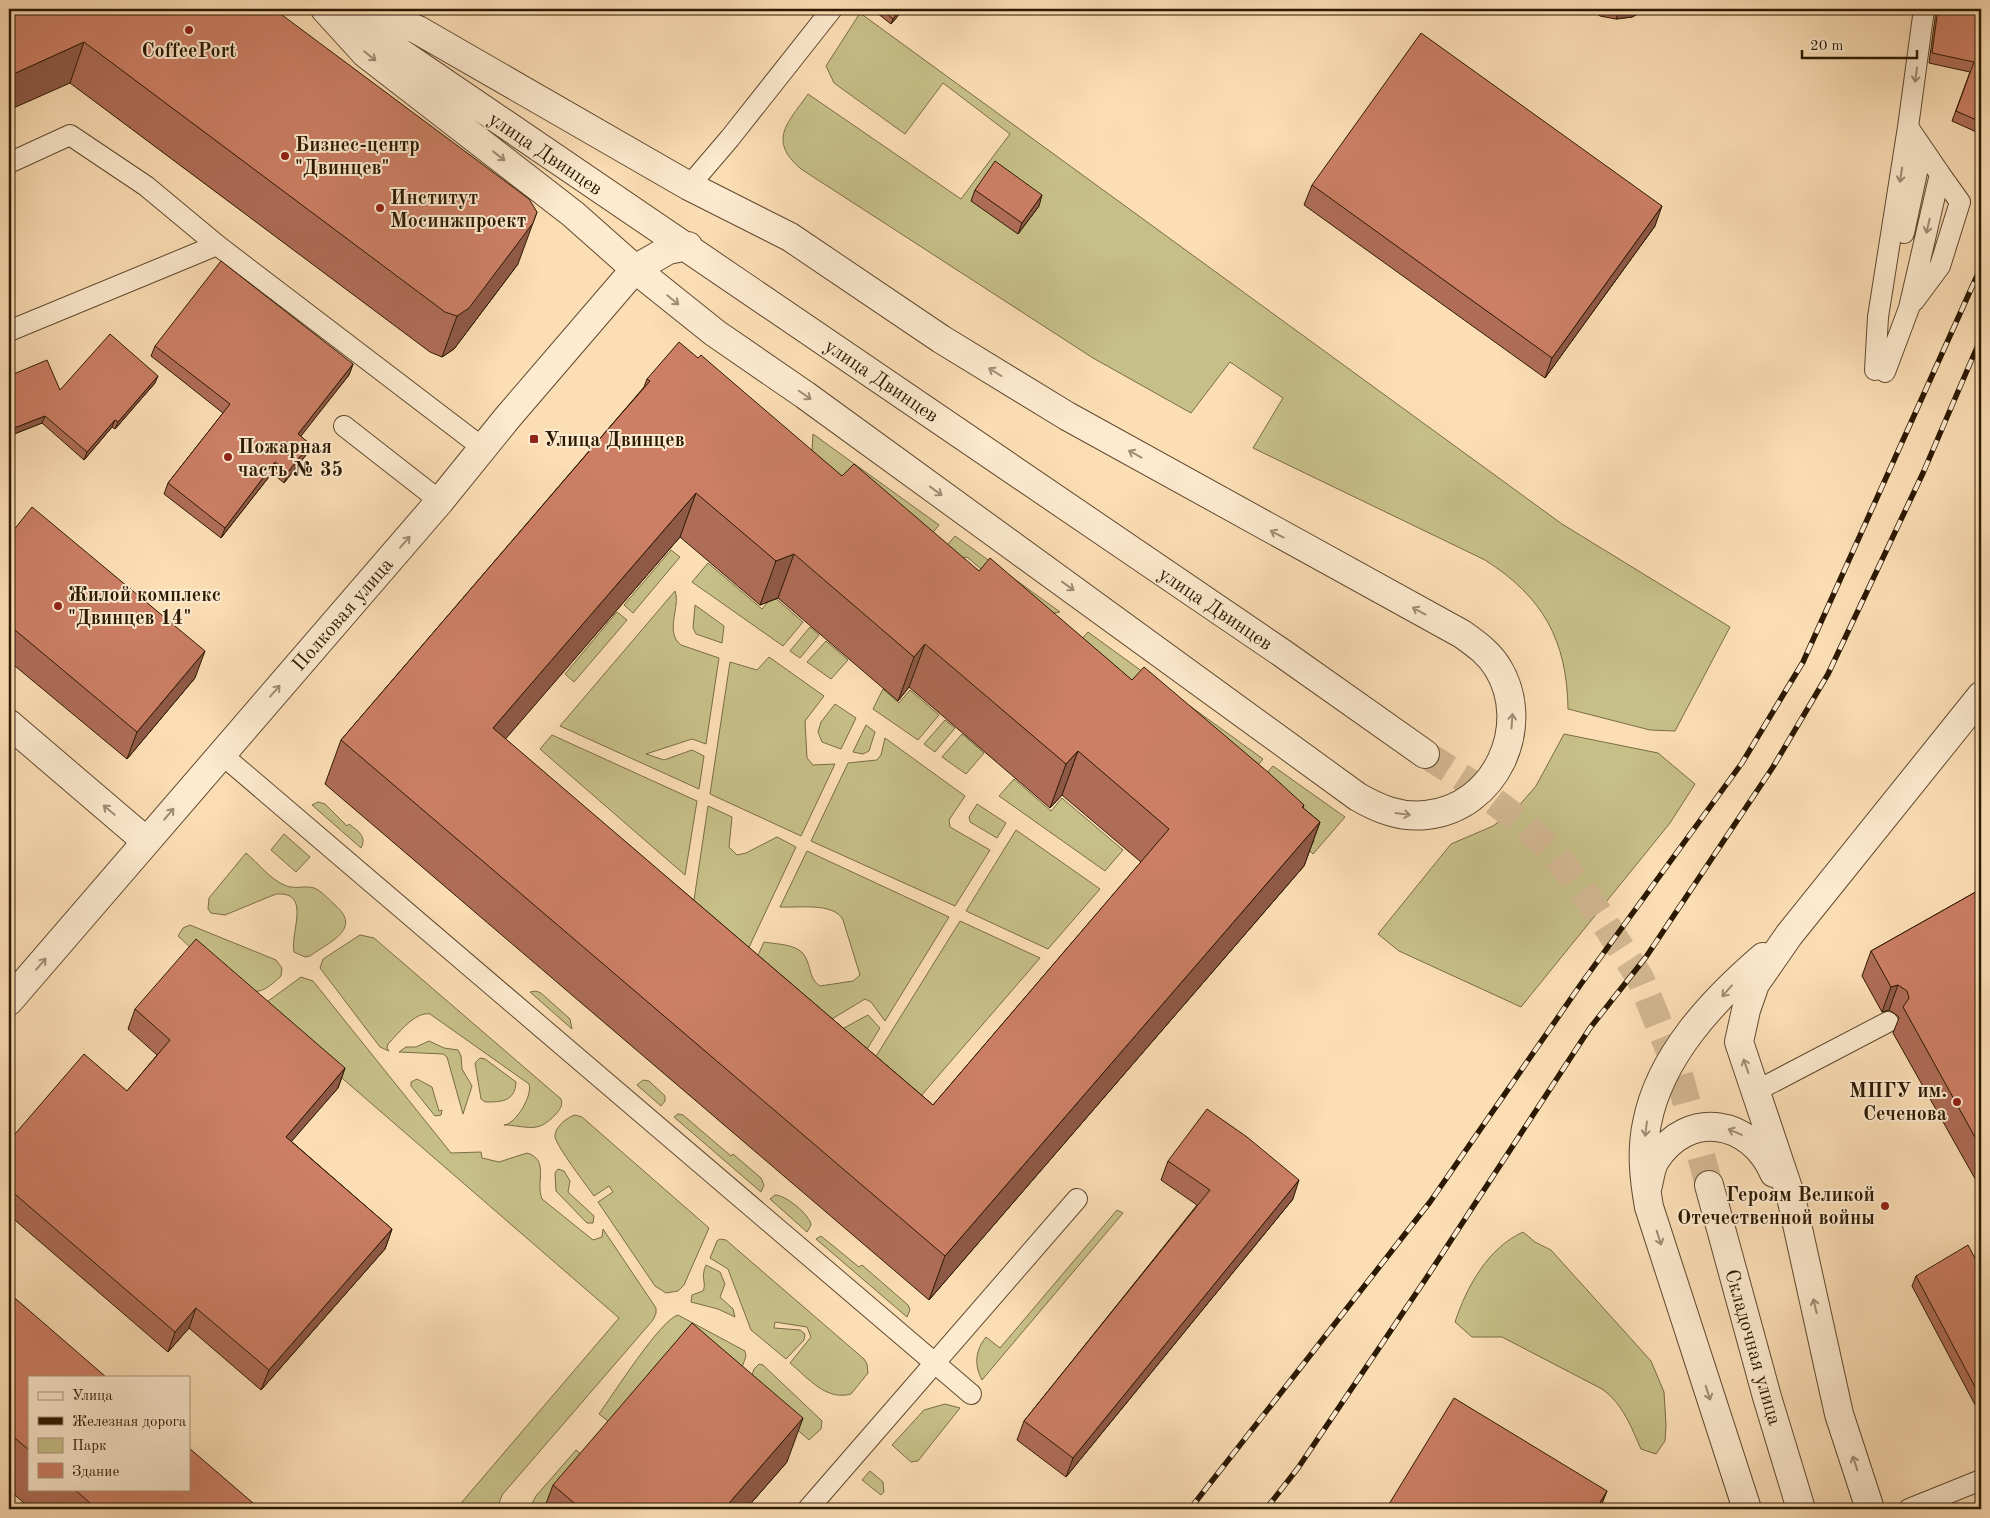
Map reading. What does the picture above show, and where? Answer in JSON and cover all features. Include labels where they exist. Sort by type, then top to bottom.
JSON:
[{"type":"street","points":[[325,9],[366,54],[573,214],[635,270],[715,333],[805,395],[1358,797],[1379,808],[1402,815],[1427,815],[1450,809],[1472,798],[1490,781],[1499,767],[1511,737],[1512,713],[1508,689],[1498,667],[1482,648],[1462,634],[1067,416],[942,339],[790,237],[690,186],[418,30],[370,9]]},
{"type":"street","name":"улица Двинцев","points":[[337,9],[584,179],[688,246],[1282,653],[1425,754]]},
{"type":"street","name":"Полковая улица","points":[[9,1000],[440,501],[635,270],[668,250],[688,246]]},
{"type":"street","points":[[1870,1509],[1839,1414],[1792,1197],[1739,1042],[1744,1018],[1755,984],[1789,935],[1981,696]]},
{"type":"street","points":[[9,724],[146,841]]},
{"type":"street","points":[[1747,1509],[1652,1216],[1646,1191],[1643,1156],[1647,1122],[1659,1084],[1682,1042],[1738,978],[1789,935]]},
{"type":"street","points":[[1646,1191],[1655,1161],[1670,1143],[1689,1130],[1709,1126],[1734,1130],[1755,1144],[1770,1166],[1798,1228]]},
{"type":"street","name":"Складочная улица","points":[[1709,1185],[1767,1397],[1801,1509]]},
{"type":"lane","points":[[690,186],[832,9]]},
{"type":"lane","points":[[1880,371],[1878,317],[1908,127],[1924,9]]},
{"type":"lane","points":[[1880,371],[1909,308],[1940,174],[1908,127]]},
{"type":"lane","points":[[9,163],[70,136],[146,186],[217,245],[483,448]]},
{"type":"lane","points":[[1880,371],[1922,149]]},
{"type":"lane","points":[[9,331],[217,245]]},
{"type":"lane","points":[[344,426],[440,501]]},
{"type":"lane","points":[[220,754],[971,1394]]},
{"type":"lane","points":[[1756,1091],[1888,1022]]},
{"type":"lane","points":[[808,1509],[1077,1199]]},
{"type":"lane","points":[[1909,1509],[1981,1480]]},
{"type":"green space","points":[[860,13],[1562,524],[1730,627],[1675,731],[1650,730],[1568,709],[1567,684],[1557,641],[1548,622],[1536,605],[1505,574],[1485,560],[1253,448],[1283,398],[1230,362],[1191,413],[1093,358],[801,169],[791,159],[785,149],[783,140],[788,123],[808,94],[961,199],[1010,134],[943,83],[905,134],[834,83],[826,66]]},
{"type":"green space","points":[[813,434],[939,525],[930,536],[905,529],[812,451]]},
{"type":"green space","points":[[955,536],[1060,612],[1054,613],[1022,604],[967,557],[928,567]]},
{"type":"green space","points":[[671,550],[680,557],[633,613],[624,605]]},
{"type":"green space","points":[[708,563],[762,609],[773,596],[803,622],[783,646],[692,582]]},
{"type":"green space","points":[[675,591],[676,604],[673,626],[676,640],[681,645],[719,658],[706,744],[692,739],[646,754],[664,760],[692,750],[704,756],[699,789],[560,726]]},
{"type":"green space","points":[[695,605],[724,626],[722,643],[696,634],[693,628]]},
{"type":"green space","points":[[617,612],[627,620],[574,682],[565,674]]},
{"type":"green space","points":[[810,627],[819,635],[800,658],[790,651]]},
{"type":"green space","points":[[1088,632],[1176,696],[1139,686],[1074,648]]},
{"type":"green space","points":[[826,641],[848,660],[831,679],[807,662]]},
{"type":"green space","points":[[769,657],[824,696],[805,721],[807,758],[813,765],[835,764],[801,836],[710,794],[730,662],[757,670]]},
{"type":"green space","points":[[883,689],[899,703],[910,690],[939,715],[918,740],[873,709]]},
{"type":"green space","points":[[835,704],[856,718],[841,749],[822,742],[818,732],[821,722]]},
{"type":"green space","points":[[1190,706],[1263,759],[1246,779],[1170,730]]},
{"type":"green space","points":[[945,720],[955,728],[935,752],[924,744]]},
{"type":"green space","points":[[866,725],[875,732],[869,751],[863,754],[853,752]]},
{"type":"green space","points":[[962,734],[984,753],[966,774],[942,757]]},
{"type":"green space","points":[[1564,734],[1658,753],[1695,784],[1670,823],[1521,1007],[1399,951],[1378,934],[1451,844],[1493,826],[1517,808],[1536,786]]},
{"type":"green space","points":[[552,735],[697,801],[685,875],[540,749]]},
{"type":"green space","points":[[885,738],[965,796],[949,820],[950,827],[990,850],[955,906],[811,841],[848,763],[877,760],[881,755]]},
{"type":"green space","points":[[1273,766],[1345,817],[1313,854],[1309,850],[1314,841],[1313,837],[1263,777]]},
{"type":"green space","points":[[1014,779],[1051,811],[1062,798],[1123,850],[1105,871],[999,796]]},
{"type":"green space","points":[[318,802],[325,804],[347,826],[349,824],[358,832],[363,840],[361,848],[312,805]]},
{"type":"green space","points":[[977,804],[1006,823],[997,838],[970,822],[969,817]]},
{"type":"green space","points":[[708,806],[732,817],[729,847],[737,855],[746,853],[777,837],[796,847],[744,958],[692,913]]},
{"type":"green space","points":[[1016,830],[1100,889],[1048,949],[966,911]]},
{"type":"green space","points":[[284,834],[310,857],[296,872],[271,850]]},
{"type":"green space","points":[[807,851],[949,917],[885,1021],[871,1002],[865,999],[822,1025],[753,966],[764,942],[787,945],[799,950],[806,958],[813,979],[820,986],[853,981],[860,975],[843,920],[838,914],[824,908],[780,907]]},
{"type":"green space","points":[[246,853],[279,882],[292,887],[314,888],[323,893],[343,914],[346,921],[340,934],[310,956],[305,957],[294,952],[297,914],[293,899],[287,895],[276,894],[225,915],[211,913],[208,909],[209,898]]},
{"type":"green space","points":[[960,921],[1040,958],[914,1104],[870,1066]]},
{"type":"green space","points":[[190,925],[276,960],[282,968],[281,976],[274,983],[259,991],[239,986],[216,971],[178,936],[183,928]]},
{"type":"green space","points":[[360,935],[374,938],[561,1099],[560,1109],[556,1114],[539,1126],[504,1125],[514,1120],[526,1102],[530,1089],[529,1084],[430,1014],[419,1016],[407,1024],[388,1044],[387,1048],[389,1051],[380,1047],[320,968],[323,959]]},
{"type":"green space","points":[[301,977],[313,981],[451,1153],[481,1152],[482,1158],[499,1162],[527,1153],[534,1156],[540,1166],[540,1192],[542,1199],[593,1240],[602,1237],[603,1229],[656,1308],[653,1320],[502,1495],[497,1509],[456,1509],[619,1318],[260,1007]]},
{"type":"green space","points":[[536,991],[541,993],[570,1019],[572,1029],[530,992]]},
{"type":"green space","points":[[868,1015],[880,1028],[861,1059],[833,1034]]},
{"type":"green space","points":[[429,1041],[444,1048],[458,1050],[461,1056],[462,1069],[472,1086],[463,1114],[447,1057],[443,1054],[399,1052],[406,1047],[416,1047]]},
{"type":"green space","points":[[480,1058],[485,1059],[516,1082],[513,1094],[506,1100],[485,1102],[481,1099],[475,1063]]},
{"type":"green space","points":[[417,1079],[432,1087],[439,1111],[442,1110],[441,1115],[435,1116],[411,1086],[411,1082]]},
{"type":"green space","points":[[643,1080],[649,1081],[665,1096],[665,1101],[661,1106],[637,1085]]},
{"type":"green space","points":[[678,1114],[683,1115],[731,1156],[733,1154],[761,1178],[764,1185],[761,1192],[674,1117]]},
{"type":"green space","points":[[575,1115],[582,1117],[709,1228],[684,1285],[678,1291],[666,1293],[655,1286],[598,1202],[613,1192],[609,1186],[594,1196],[561,1149],[555,1134],[565,1120]]},
{"type":"green space","points":[[558,1169],[564,1171],[570,1181],[568,1192],[594,1216],[593,1223],[587,1223],[556,1191],[555,1173]]},
{"type":"green space","points":[[775,1195],[785,1198],[802,1211],[811,1225],[807,1232],[770,1199]]},
{"type":"green space","points":[[1117,1210],[1123,1213],[982,1380],[979,1374],[977,1358],[982,1342],[986,1337],[1000,1348]]},
{"type":"green space","points":[[1523,1232],[1535,1242],[1551,1250],[1651,1361],[1664,1392],[1666,1425],[1665,1441],[1656,1454],[1641,1449],[1621,1409],[1602,1389],[1502,1337],[1472,1337],[1455,1322],[1466,1295],[1489,1258],[1499,1248]]},
{"type":"green space","points":[[821,1236],[859,1267],[862,1265],[908,1305],[910,1310],[907,1317],[816,1239]]},
{"type":"green space","points":[[720,1239],[726,1240],[864,1359],[867,1364],[868,1373],[851,1394],[833,1394],[825,1391],[790,1363],[811,1337],[807,1327],[775,1322],[774,1328],[800,1330],[805,1334],[804,1340],[786,1359],[751,1330],[728,1269],[710,1258],[717,1241]]},
{"type":"green space","points":[[706,1265],[720,1272],[725,1284],[720,1297],[733,1309],[735,1317],[718,1309],[691,1302],[692,1295],[703,1291]]},
{"type":"green space","points":[[678,1315],[745,1351],[746,1356],[738,1379],[618,1429],[599,1414],[649,1343],[670,1320]]},
{"type":"green space","points":[[759,1364],[763,1365],[822,1421],[821,1429],[809,1440],[748,1387],[754,1369]]},
{"type":"green space","points":[[945,1404],[960,1408],[918,1461],[911,1462],[892,1445],[924,1410]]},
{"type":"green space","points":[[576,1450],[590,1462],[550,1509],[529,1509],[536,1496]]},
{"type":"green space","points":[[870,1471],[883,1482],[884,1492],[881,1495],[862,1480]]},
{"type":"building","name":"Бизнес-центр \"Двинцев\"","points":[[9,9],[274,9],[529,199],[537,212],[533,223],[469,308],[457,316],[445,312],[84,42],[9,76]]},
{"type":"building","points":[[881,9],[901,9],[893,19]]},
{"type":"building","points":[[1938,9],[1981,9],[1981,122],[1956,111],[1974,62],[1932,53]]},
{"type":"building","points":[[1421,33],[1662,206],[1552,358],[1312,185]]},
{"type":"building","points":[[995,161],[1042,195],[1022,223],[975,190]]},
{"type":"building","points":[[221,261],[353,364],[298,434],[310,444],[288,472],[275,462],[225,528],[168,483],[230,404],[155,346]]},
{"type":"building","points":[[110,334],[158,376],[118,422],[115,420],[87,452],[45,416],[9,430],[9,376],[47,360],[60,390]]},
{"type":"building","points":[[679,342],[698,358],[701,355],[842,476],[854,464],[979,571],[990,558],[1132,680],[1144,667],[1269,773],[1304,805],[1302,807],[1320,822],[945,1256],[341,740],[650,381],[647,379]],"holes":[[[696,493],[776,561],[794,554],[914,657],[925,644],[1066,764],[1078,751],[1169,829],[933,1105],[493,728]]]},
{"type":"building","name":"Жилой комплекс \"Двинцев 14\"","points":[[32,507],[205,651],[137,732],[9,625],[9,536]]},
{"type":"building","name":"МПГУ им. Сеченова","points":[[1981,889],[1981,1148],[1903,1007],[1909,998],[1907,991],[1898,985],[1891,987],[1871,951]]},
{"type":"building","points":[[196,939],[345,1068],[286,1137],[392,1229],[269,1370],[196,1308],[175,1332],[9,1189],[9,1141],[84,1054],[127,1091],[170,1040],[135,1009]]},
{"type":"building","points":[[1207,1109],[1247,1137],[1299,1180],[1073,1458],[1024,1421],[1210,1190],[1168,1161]]},
{"type":"building","points":[[1968,1245],[1981,1270],[1981,1398],[1916,1276]]},
{"type":"building","points":[[9,1293],[105,1376],[28,1376],[28,1449],[9,1433]]},
{"type":"building","points":[[692,1323],[803,1418],[724,1509],[581,1509],[553,1485]]},
{"type":"building","points":[[1454,1398],[1607,1491],[1596,1509],[1386,1509]]},
{"type":"building","points":[[190,1449],[260,1509],[97,1509],[75,1490],[190,1490]]},
{"type":"tunnel","points":[[1425,754],[1469,782],[1520,821],[1555,854],[1597,911],[1640,978],[1678,1071],[1709,1185]]},
{"type":"railway","points":[[1190,1509],[1430,1202],[1581,984],[1742,763],[1803,662],[1981,267]]},
{"type":"railway","points":[[1266,1509],[1298,1468],[1425,1280],[1590,1028],[1646,957],[1773,767],[1828,674],[1923,473],[1981,338]]},
{"type":"place","name":"CoffeePort","points":[[189,30]]},
{"type":"place","name":"Бизнес-центр \"Двинцев\"","points":[[285,156]]},
{"type":"place","name":"Институт Мосинжпроект","points":[[380,208]]},
{"type":"place","name":"Улица Двинцев","points":[[534,439]]},
{"type":"place","name":"Пожарная часть № 35","points":[[228,457]]},
{"type":"place","name":"Жилой комплекс \"Двинцев 14\"","points":[[58,606]]},
{"type":"place","name":"МПГУ им. Сеченова","points":[[1957,1102]]},
{"type":"place","name":"Героям Великой Отечественной войны","points":[[1885,1206]]}]
